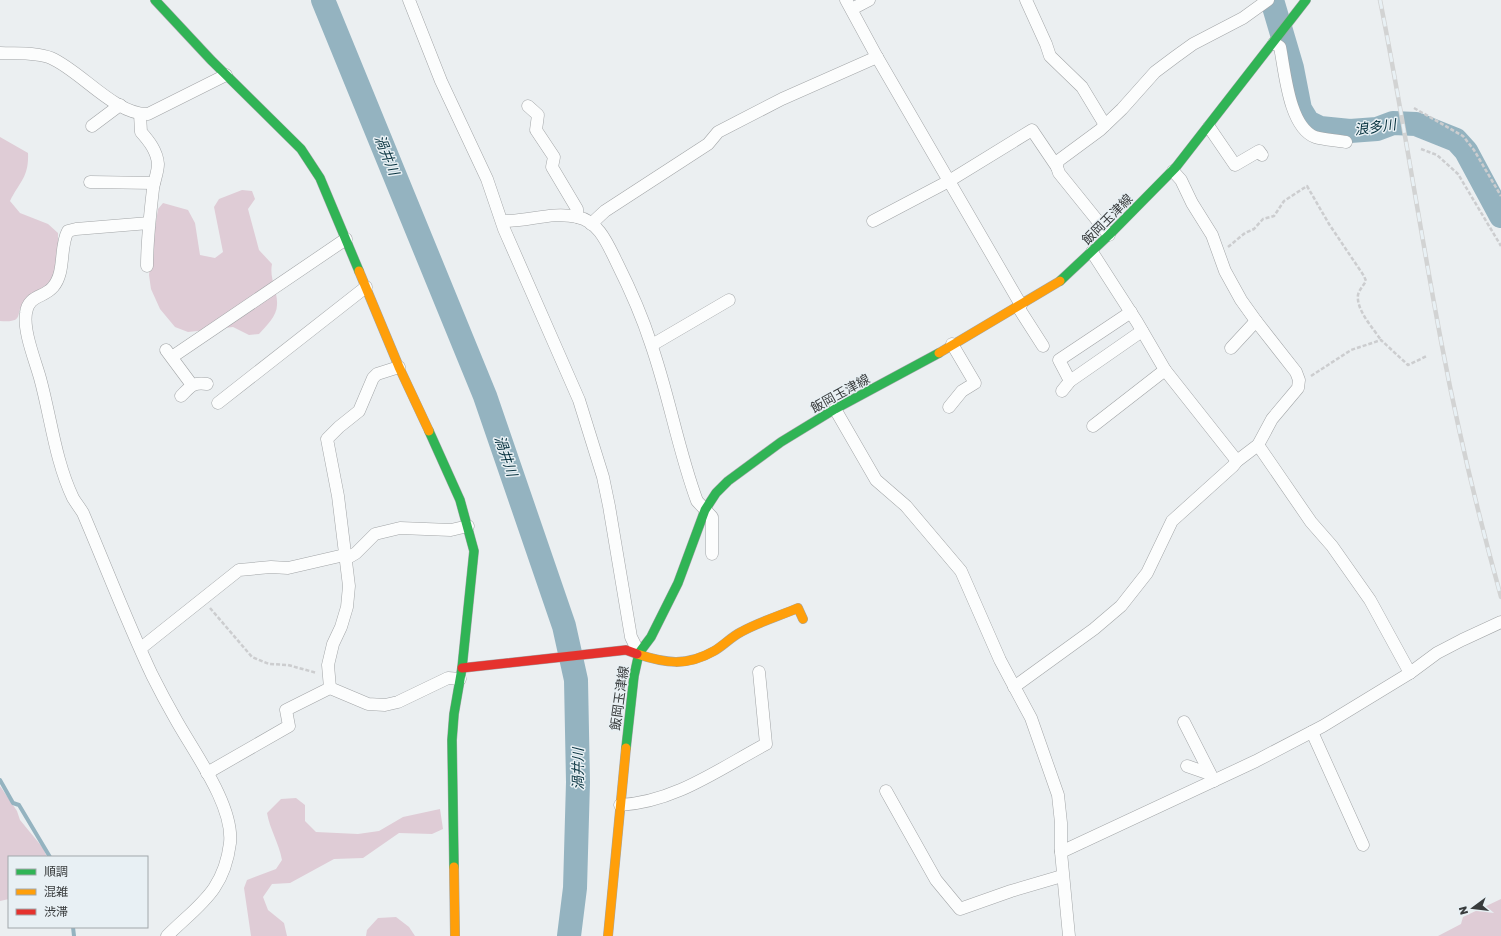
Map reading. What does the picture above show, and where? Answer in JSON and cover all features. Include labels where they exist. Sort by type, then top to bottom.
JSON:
[{"type":"street","points":[[155,0],[226,75],[302,149],[311,162],[346,238],[399,367],[443,459],[460,500],[474,550],[461,674],[452,740],[455,936]]},
{"type":"street","points":[[409,0],[441,81],[487,179],[502,221],[579,400],[602,477],[631,637],[639,653]]},
{"type":"street","points":[[869,0],[849,5],[877,57],[1043,346]]},
{"type":"street","points":[[1026,0],[1050,56],[1082,87],[1105,125]]},
{"type":"street","points":[[1057,167],[1058,161],[1105,125],[1122,109],[1155,72],[1170,60],[1193,44],[1243,18],[1267,0]]},
{"type":"street","name":"飯岡玉津線","points":[[608,936],[634,676],[639,653],[652,638],[678,583],[705,510],[716,493],[728,481],[781,442],[835,409],[916,366],[1058,283],[1092,252],[1173,171],[1209,127],[1306,0]]},
{"type":"street","points":[[1275,41],[1280,47],[1296,116],[1304,128],[1315,137],[1346,142]]},
{"type":"street","points":[[0,53],[50,57],[120,105],[140,114],[148,114],[226,75]]},
{"type":"street","points":[[591,224],[605,211],[708,144],[718,132],[782,99],[877,57]]},
{"type":"street","points":[[92,126],[120,105]]},
{"type":"street","points":[[528,106],[538,115],[536,130],[554,157],[552,166],[577,209],[577,217]]},
{"type":"street","points":[[140,114],[140,132],[148,140],[156,153],[158,165],[149,223],[146,266]]},
{"type":"street","points":[[1209,127],[1235,165],[1260,151],[1262,155]]},
{"type":"street","points":[[873,221],[949,181],[1032,130],[1057,167],[1059,173],[1109,235]]},
{"type":"street","points":[[1014,687],[1094,629],[1121,606],[1147,573],[1172,521],[1237,461],[1258,445],[1272,420],[1298,388],[1299,380],[1296,372],[1241,300],[1228,277],[1212,235],[1192,203],[1181,180],[1173,171]]},
{"type":"street","points":[[90,182],[154,183]]},
{"type":"street","points":[[502,221],[517,222],[548,215],[577,217],[591,224],[602,235],[634,296],[652,344],[694,494],[697,501],[712,517],[712,554]]},
{"type":"street","points":[[149,223],[76,229],[68,231],[63,243],[57,278],[53,287],[33,299],[28,305],[25,320],[48,408],[55,444],[74,500],[83,513],[141,648],[175,719],[197,753],[228,818],[230,830],[227,858],[217,885],[210,895],[167,936]]},
{"type":"street","points":[[192,385],[169,353],[346,238]]},
{"type":"street","points":[[1092,252],[1131,312],[1165,370],[1237,461]]},
{"type":"street","points":[[218,403],[366,287]]},
{"type":"street","points":[[652,344],[728,300]]},
{"type":"street","points":[[1070,381],[1059,360],[1131,312]]},
{"type":"street","points":[[1231,348],[1256,321]]},
{"type":"street","points":[[1062,391],[1070,381],[1142,331]]},
{"type":"street","points":[[949,407],[962,391],[975,383],[952,344]]},
{"type":"street","points":[[330,682],[328,665],[333,644],[341,627],[347,607],[349,586],[346,556],[327,440],[339,427],[359,412],[373,378],[377,374],[399,367]]},
{"type":"street","points":[[1093,426],[1165,370]]},
{"type":"street","points":[[181,396],[192,385],[197,383],[207,384]]},
{"type":"street","points":[[835,409],[876,480],[906,506],[961,571],[979,615],[1014,687],[1031,718],[1058,795],[1061,823],[1062,876],[1069,936]]},
{"type":"street","points":[[1258,445],[1311,522],[1332,546],[1370,600],[1410,674]]},
{"type":"street","points":[[141,648],[239,570],[271,567],[288,568],[346,556],[356,553],[375,534],[400,528],[452,530],[468,526]]},
{"type":"street","points":[[330,682],[368,704],[385,705],[404,700],[448,678],[531,660],[626,650],[639,653],[662,662],[676,663],[702,657],[714,651],[740,632],[798,608],[804,619]]},
{"type":"street","points":[[1061,852],[1212,778],[1312,732],[1410,674],[1437,653],[1501,622]]},
{"type":"street","points":[[620,804],[638,804],[682,790],[701,782],[729,764],[766,744],[759,672]]},
{"type":"street","points":[[207,774],[289,726],[286,710],[330,682]]},
{"type":"street","points":[[1184,722],[1212,778]]},
{"type":"street","points":[[1312,732],[1363,845]]},
{"type":"street","points":[[1187,766],[1212,778]]},
{"type":"street","points":[[886,791],[936,880],[960,909],[1011,891],[1062,876]]},
{"type":"path","points":[[1414,108],[1463,136],[1474,150],[1501,196]]},
{"type":"path","points":[[1421,149],[1437,155],[1458,174],[1501,246]]},
{"type":"path","points":[[1218,250],[1227,248],[1254,228],[1263,219],[1274,216],[1284,201],[1307,186],[1329,224],[1364,276],[1366,281],[1358,294],[1358,301],[1360,308],[1381,340],[1408,365],[1427,356]]},
{"type":"path","points":[[1299,380],[1309,377],[1351,350],[1381,340]]},
{"type":"path","points":[[201,599],[232,632],[252,657],[260,662],[288,665],[330,682]]},
{"type":"shaded area","points":[[0,137],[28,153],[27,168],[10,201],[20,213],[48,224],[58,233],[58,260],[53,280],[25,302],[17,319],[8,321],[0,321]]},
{"type":"shaded area","points":[[242,190],[252,191],[255,199],[248,209],[259,250],[272,264],[271,269],[277,300],[277,309],[271,321],[259,334],[249,335],[233,327],[188,332],[175,327],[160,309],[151,289],[149,275],[158,209],[163,203],[188,210],[195,223],[200,255],[215,258],[223,252],[214,207],[219,199]]},
{"type":"shaded area","points":[[0,786],[17,811],[20,820],[43,848],[47,856],[8,856],[8,899],[0,901]]},
{"type":"shaded area","points":[[296,798],[305,805],[305,821],[316,832],[358,834],[379,831],[403,817],[440,809],[443,829],[432,834],[399,833],[363,858],[334,859],[290,883],[272,884],[263,897],[268,910],[284,923],[287,936],[251,936],[244,888],[247,880],[276,869],[282,860],[267,813],[281,799]]},
{"type":"shaded area","points":[[1501,899],[1501,936],[1438,936],[1461,924],[1463,917]]},
{"type":"shaded area","points":[[396,917],[409,927],[415,936],[366,936],[367,930],[378,918]]},
{"type":"waterway","name":"渦井川","points":[[323,0],[485,396],[564,626],[576,680],[578,782],[575,888],[569,936]]},
{"type":"waterway","name":"浪多川","points":[[1272,0],[1292,68],[1300,109],[1308,122],[1320,128],[1350,131],[1377,129],[1393,123],[1416,124],[1456,140],[1466,151],[1501,216]]},
{"type":"waterway","points":[[0,780],[13,803],[19,805],[49,856]]},
{"type":"waterway","points":[[73,928],[74,936]]},
{"type":"railway","points":[[1380,0],[1448,378],[1484,535],[1501,597]]},
{"type":"traffic: fast","points":[[155,0],[211,60],[301,149],[320,178],[359,271]]},
{"type":"traffic: fast","points":[[1060,281],[1109,235],[1176,167],[1306,0]]},
{"type":"traffic: fast","points":[[626,748],[634,676],[639,653],[651,637],[678,583],[705,510],[716,493],[728,481],[781,442],[835,409],[939,353]]},
{"type":"traffic: fast","points":[[429,431],[460,500],[474,551],[462,668],[454,714],[452,740],[454,867]]},
{"type":"traffic: slow","points":[[359,271],[399,367],[429,431]]},
{"type":"traffic: slow","points":[[939,353],[1060,281]]},
{"type":"traffic: slow","points":[[637,654],[657,660],[676,662],[685,661],[704,656],[721,647],[734,636],[748,628],[798,608],[803,619]]},
{"type":"traffic: slow","points":[[608,936],[626,748]]},
{"type":"traffic: slow","points":[[454,867],[455,936]]},
{"type":"traffic: jam","points":[[462,668],[626,650],[637,654]]}]
